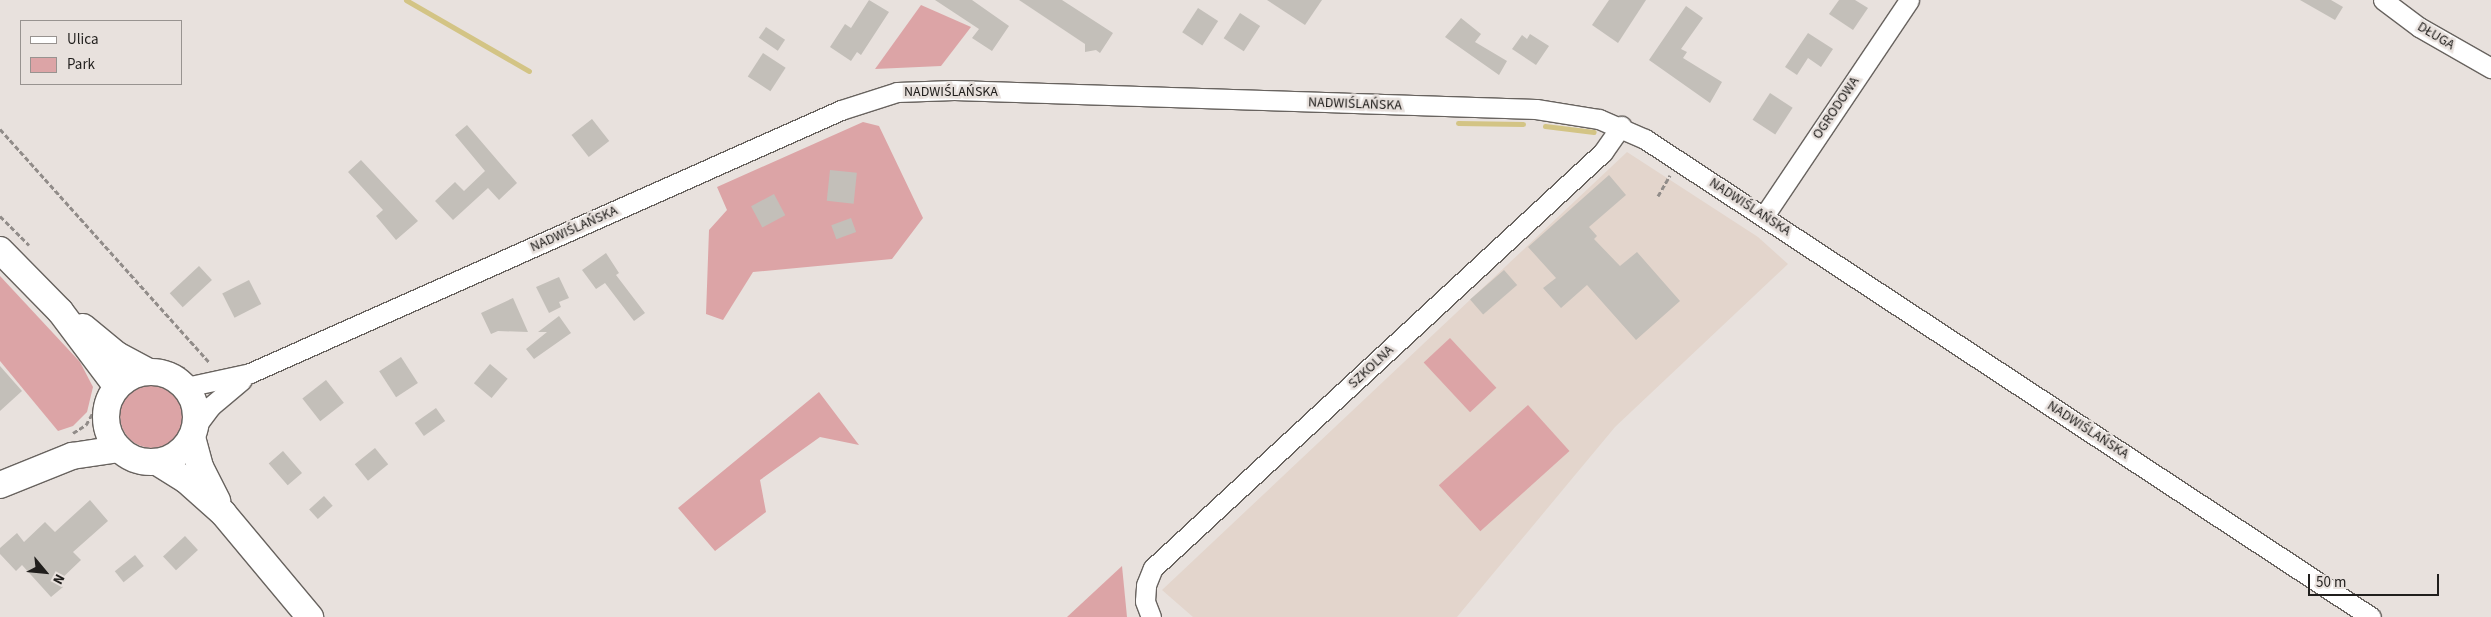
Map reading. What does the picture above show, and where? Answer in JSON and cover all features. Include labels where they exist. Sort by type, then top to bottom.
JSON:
[{"type":"main road","points":[[0,250],[60,311],[117,355],[155,365],[162,373],[189,379],[194,406],[194,432],[200,467],[223,513]]},
{"type":"main road","points":[[60,311],[109,390],[110,398],[106,424],[118,449]]},
{"type":"main road","points":[[109,390],[155,365]]},
{"type":"main road","points":[[0,485],[106,424]]},
{"type":"main road","points":[[70,446],[118,449],[143,462],[157,462],[179,453],[194,432]]},
{"type":"main road","points":[[157,462],[186,480],[223,513],[310,617]]},
{"type":"street","name":"OGRODOWA","points":[[1764,216],[1909,0]]},
{"type":"street","name":"DŁUGA","points":[[2383,0],[2419,27],[2491,68]]},
{"type":"street","name":"NADWIŚLAŃSKA","points":[[194,432],[222,395],[250,374],[841,110],[897,92],[954,90],[1536,109],[1580,114],[1621,126],[1764,216],[2371,617]]},
{"type":"street","name":"SZKOLNA","points":[[1150,617],[1146,601],[1146,585],[1153,568],[1603,152],[1621,126]]},
{"type":"street","name":"NADWIŚLAŃSKA","points":[[189,379],[250,374]]},
{"type":"path","points":[[0,129],[215,369]]},
{"type":"path","points":[[1658,196],[1668,179]]},
{"type":"path","points":[[0,216],[30,247]]},
{"type":"path","points":[[155,365],[189,379]]},
{"type":"path","points":[[70,446],[109,390]]},
{"type":"shaded area","points":[[1627,152],[1758,237],[1788,264],[1615,427],[1457,617],[1193,617],[1162,590]]},
{"type":"green space","points":[[921,5],[971,27],[941,66],[875,69]]},
{"type":"green space","points":[[863,122],[879,126],[923,218],[892,259],[753,272],[723,320],[706,314],[709,230],[727,210],[717,187]]},
{"type":"green space","points":[[0,276],[80,362],[93,387],[87,412],[73,426],[58,431],[0,361]]},
{"type":"green space","points":[[1450,338],[1496,388],[1470,412],[1424,363]]},
{"type":"green space","points":[[152,384],[170,389],[175,393],[179,398],[184,416],[179,434],[175,439],[170,443],[152,448],[134,443],[129,439],[125,434],[120,416],[125,398],[129,393],[134,389]]},
{"type":"green space","points":[[819,392],[859,445],[820,437],[760,480],[766,512],[715,551],[678,508]]},
{"type":"green space","points":[[1528,405],[1569,451],[1480,531],[1439,485]]},
{"type":"green space","points":[[1122,566],[1127,617],[1067,617]]},
{"type":"building","points":[[869,0],[889,12],[861,55],[857,52],[851,61],[830,47],[845,24],[851,28]]},
{"type":"building","points":[[935,0],[972,0],[1009,26],[992,51],[972,38],[979,29]]},
{"type":"building","points":[[1019,0],[1062,0],[1113,33],[1100,53],[1096,50],[1085,52],[1085,44]]},
{"type":"building","points":[[1267,0],[1322,0],[1305,25]]},
{"type":"building","points":[[1609,0],[1646,0],[1618,43],[1592,25]]},
{"type":"building","points":[[1839,0],[1855,0],[1868,8],[1853,30],[1829,14]]},
{"type":"building","points":[[2300,0],[2331,0],[2343,7],[2335,20]]},
{"type":"building","points":[[1686,6],[1703,18],[1681,49],[1687,52],[1683,58],[1722,82],[1710,103],[1649,60]]},
{"type":"building","points":[[1198,8],[1218,21],[1202,45],[1182,32]]},
{"type":"building","points":[[1240,13],[1260,26],[1244,51],[1224,38]]},
{"type":"building","points":[[1461,18],[1481,34],[1475,42],[1507,61],[1499,75],[1445,37]]},
{"type":"building","points":[[766,27],[785,40],[778,51],[759,38]]},
{"type":"building","points":[[1808,33],[1833,49],[1821,67],[1808,58],[1797,75],[1785,67]]},
{"type":"building","points":[[1530,34],[1549,46],[1536,65],[1512,49],[1522,35],[1527,39]]},
{"type":"building","points":[[763,53],[786,68],[770,91],[748,76]]},
{"type":"building","points":[[1770,93],[1793,108],[1775,135],[1753,120]]},
{"type":"building","points":[[592,119],[609,141],[589,157],[572,135]]},
{"type":"building","points":[[467,125],[517,183],[499,200],[488,188],[453,220],[435,201],[455,182],[464,191],[485,171],[455,135]]},
{"type":"building","points":[[361,160],[418,221],[396,240],[376,216],[383,210],[348,172]]},
{"type":"building","points":[[830,170],[857,173],[854,204],[827,201]]},
{"type":"building","points":[[1609,175],[1626,195],[1589,227],[1597,236],[1594,239],[1620,266],[1637,252],[1680,301],[1636,340],[1587,285],[1561,308],[1543,288],[1556,278],[1528,247]]},
{"type":"building","points":[[774,194],[785,215],[762,227],[751,206]]},
{"type":"building","points":[[851,218],[856,232],[836,239],[831,225]]},
{"type":"building","points":[[606,253],[619,273],[616,275],[645,313],[634,321],[605,283],[596,289],[582,270]]},
{"type":"building","points":[[199,266],[212,280],[183,307],[170,293]]},
{"type":"building","points":[[1504,270],[1517,285],[1483,315],[1470,300]]},
{"type":"building","points":[[559,277],[569,298],[559,302],[561,307],[549,313],[536,287]]},
{"type":"building","points":[[249,280],[261,304],[235,318],[222,294]]},
{"type":"building","points":[[513,298],[528,332],[498,331],[491,334],[481,313]]},
{"type":"building","points":[[559,316],[571,333],[534,359],[526,349],[547,332],[538,332]]},
{"type":"building","points":[[401,357],[418,383],[396,397],[379,371]]},
{"type":"building","points":[[490,364],[508,379],[492,398],[474,383]]},
{"type":"building","points":[[0,366],[22,391],[0,411]]},
{"type":"building","points":[[326,380],[344,403],[320,421],[302,398]]},
{"type":"building","points":[[436,408],[445,421],[424,436],[415,423]]},
{"type":"building","points":[[375,448],[388,464],[368,481],[355,464]]},
{"type":"building","points":[[283,451],[302,473],[288,485],[269,463]]},
{"type":"building","points":[[324,496],[333,506],[318,519],[309,509]]},
{"type":"building","points":[[90,500],[108,521],[73,552],[81,560],[58,582],[63,587],[51,597],[22,565],[16,571],[0,554],[0,548],[17,533],[24,542],[45,522],[55,532]]},
{"type":"building","points":[[185,536],[198,550],[176,570],[163,556]]},
{"type":"building","points":[[135,555],[144,566],[124,582],[115,571]]},
{"type":"waterway","points":[[406,0],[529,71]]},
{"type":"waterway","points":[[1458,123],[1523,124]]},
{"type":"waterway","points":[[1545,126],[1594,132]]}]
